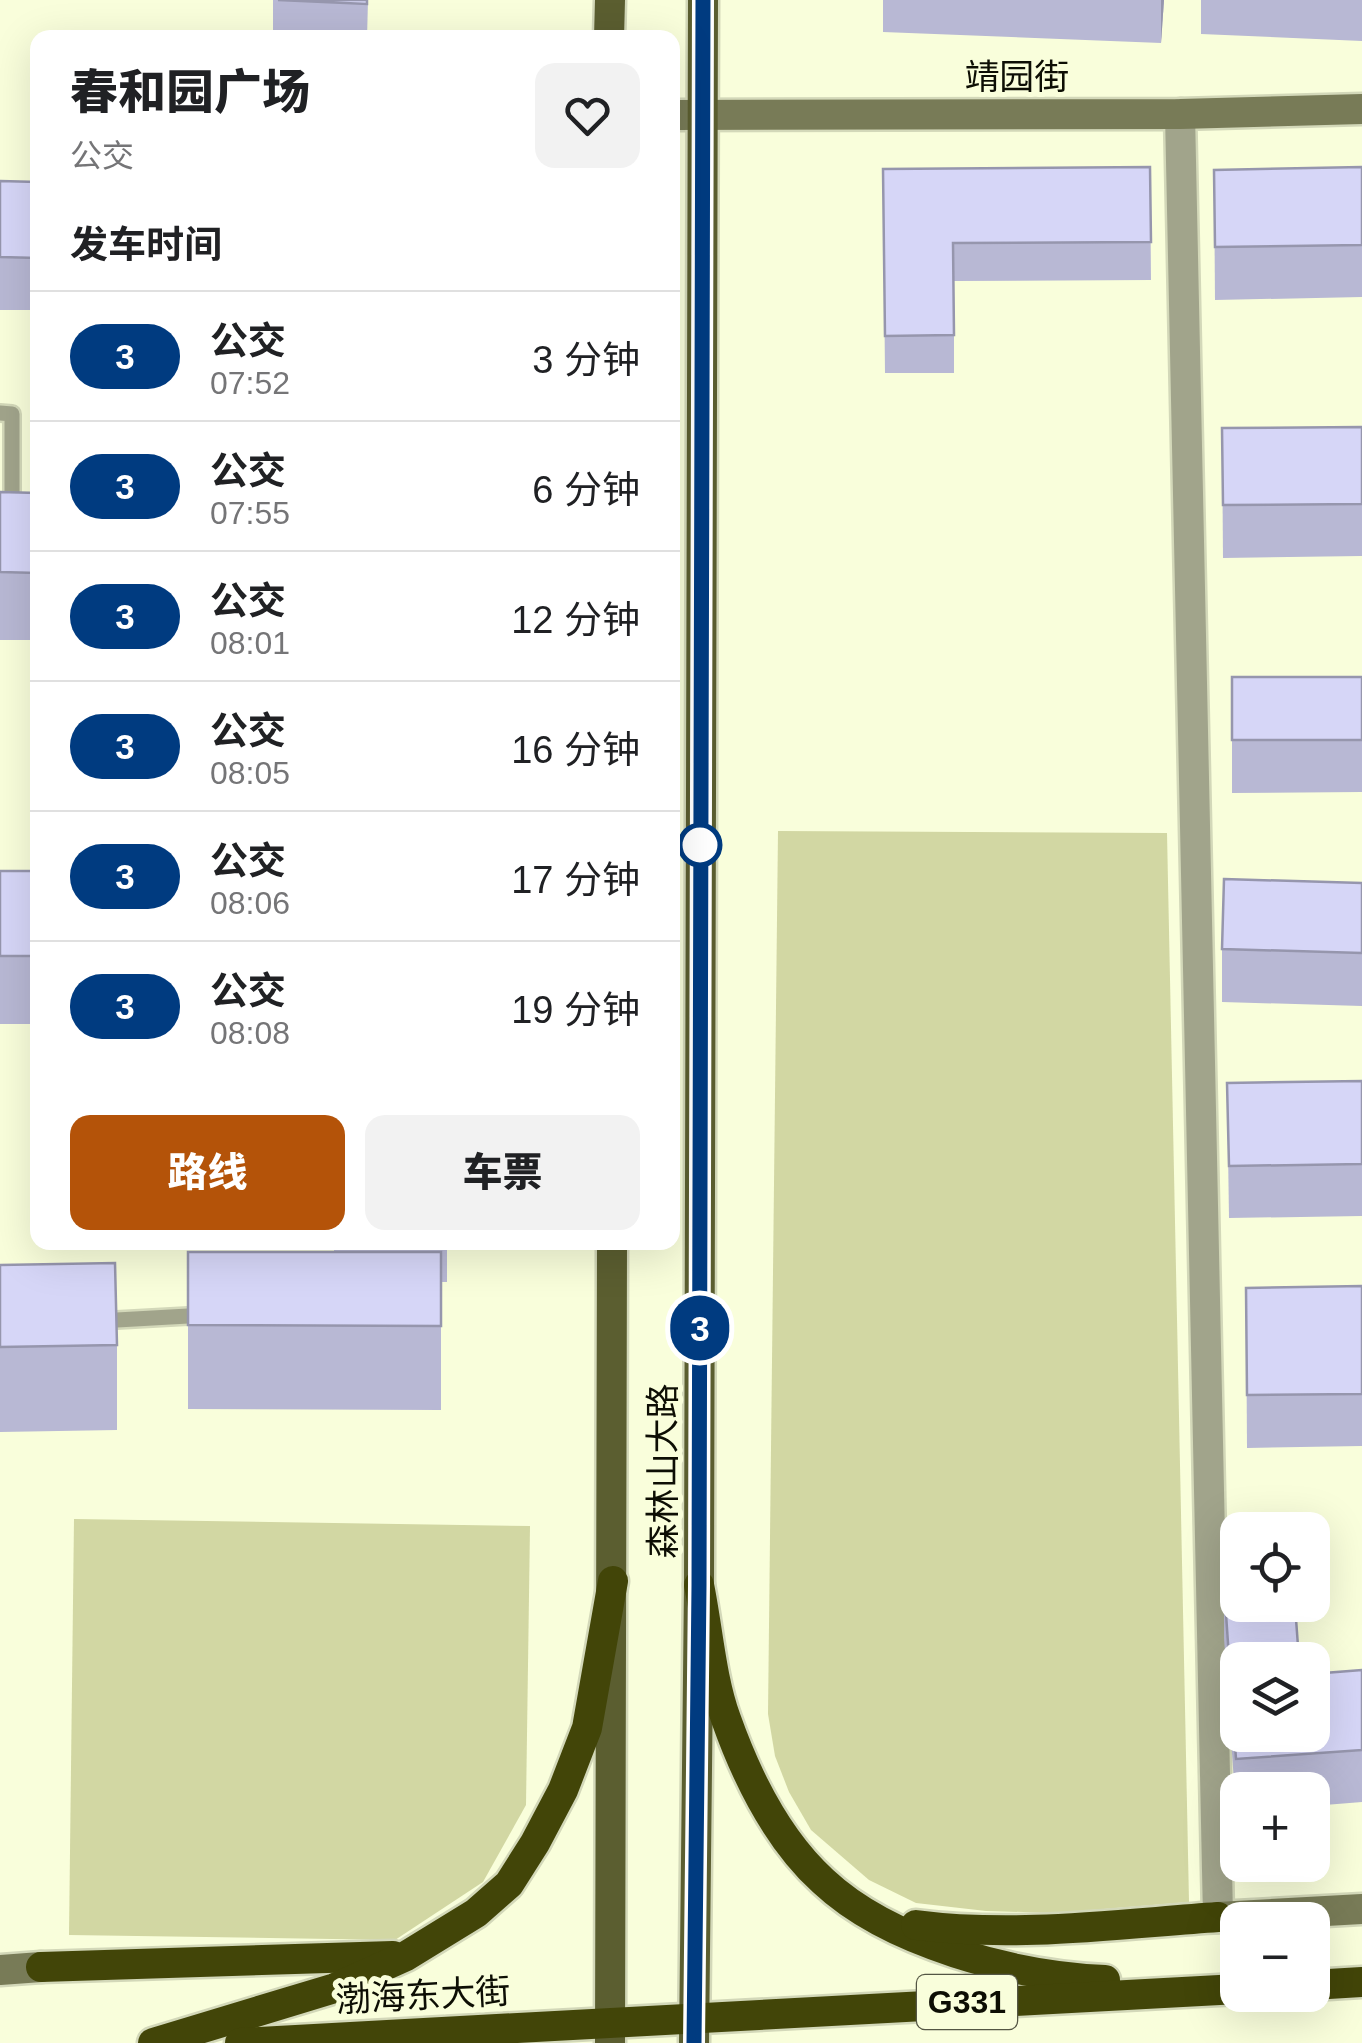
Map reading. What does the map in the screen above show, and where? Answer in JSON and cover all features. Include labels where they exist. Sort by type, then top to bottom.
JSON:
[{"type":"highway","points":[[153,2043],[335,1988],[406,1956],[476,1913],[509,1884],[563,1790],[587,1728],[613,1581]]},
{"type":"highway","points":[[699,1586],[724,1715],[744,1764],[788,1844],[824,1883],[883,1921],[990,1964],[1082,1979],[1220,1987]]},
{"type":"highway","points":[[883,1921],[966,1932],[1218,1917]]},
{"type":"highway","points":[[42,1967],[406,1956]]},
{"type":"highway","points":[[1330,1984],[1362,1982]]},
{"type":"highway","name":"G331","points":[[610,2032],[695,2030],[1220,1989]]},
{"type":"highway","name":"渤海东大街","points":[[240,2043],[610,2032]]},
{"type":"main road","points":[[609,30],[610,0]]},
{"type":"main road","name":"森林山大路","points":[[695,2030],[699,1586],[687,115],[702,0]]},
{"type":"main road","name":"森林山大路","points":[[610,2032],[612,1250]]},
{"type":"street","name":"靖园街","points":[[687,115],[1180,114],[1362,109]]},
{"type":"street","points":[[1180,114],[1218,1917],[1362,1909]]},
{"type":"street","points":[[0,1970],[42,1967]]},
{"type":"lane","points":[[0,413],[12,414],[12,498]]},
{"type":"lane","points":[[75,1322],[224,1314]]},
{"type":"green space","points":[[778,831],[1167,833],[1189,1902],[1055,1913],[916,1903],[869,1880],[811,1830],[789,1792],[775,1756],[768,1714]]},
{"type":"green space","points":[[74,1519],[530,1526],[526,1805],[483,1882],[395,1940],[69,1935]]},
{"type":"building","points":[[278,0],[367,0],[367,4]]},
{"type":"building","points":[[1150,167],[1151,242],[953,243],[954,335],[885,336],[883,169]]},
{"type":"building","points":[[1362,167],[1362,245],[1215,247],[1214,170]]},
{"type":"building","points":[[0,181],[30,182],[30,258],[0,257]]},
{"type":"building","points":[[1362,427],[1362,504],[1223,505],[1222,428]]},
{"type":"building","points":[[0,492],[30,493],[30,573],[0,572]]},
{"type":"building","points":[[1232,677],[1362,677],[1362,740],[1232,740]]},
{"type":"building","points":[[0,871],[30,871],[30,956],[0,956]]},
{"type":"building","points":[[1224,879],[1362,883],[1362,953],[1222,949]]},
{"type":"building","points":[[1362,1081],[1362,1164],[1229,1166],[1227,1083]]},
{"type":"building","points":[[188,1252],[441,1252],[441,1326],[188,1325]]},
{"type":"building","points":[[115,1263],[117,1345],[0,1347],[0,1265]]},
{"type":"building","points":[[1362,1286],[1362,1394],[1247,1395],[1246,1288]]},
{"type":"building","points":[[1227,1622],[1296,1622],[1298,1642],[1228,1642]]},
{"type":"building","points":[[1362,1670],[1362,1750],[1236,1759],[1236,1752],[1330,1752],[1330,1673]]},
{"type":"bus line","name":"3","points":[[694,2043],[703,0]]}]
